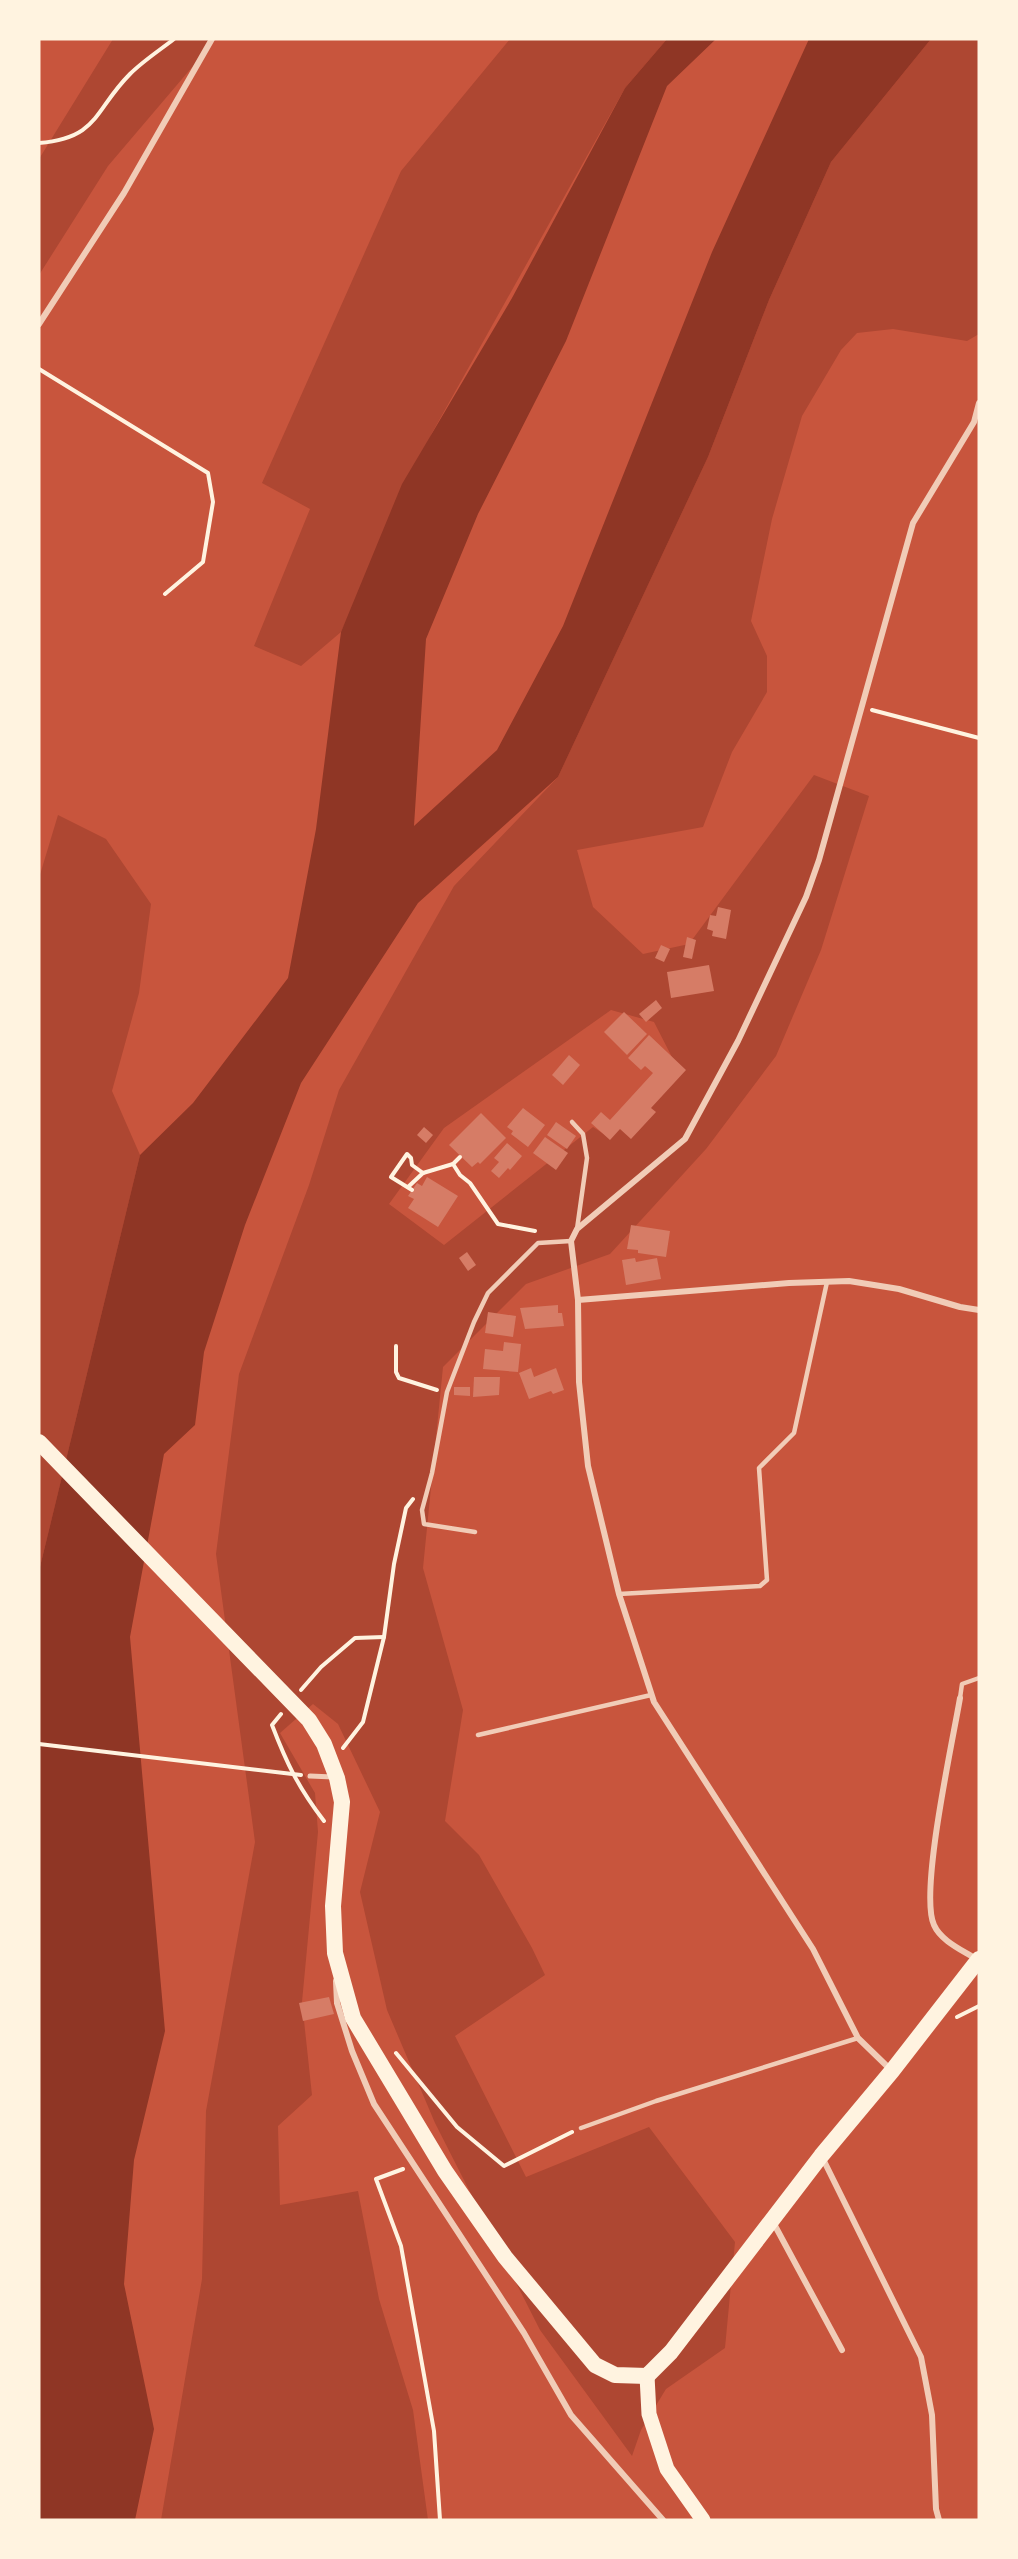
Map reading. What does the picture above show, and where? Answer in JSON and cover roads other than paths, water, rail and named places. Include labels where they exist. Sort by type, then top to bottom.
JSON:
[{"type":"highway","points":[[39,1442],[309,1720],[324,1744],[334,1770],[342,1802],[333,1906],[335,1953],[353,2018],[445,2171],[505,2257],[595,2365],[615,2375],[647,2376],[671,2352],[821,2156],[892,2071],[978,1960]]},
{"type":"main road","points":[[647,2376],[649,2414],[667,2469],[703,2520]]},
{"type":"street","points":[[39,324],[124,193],[212,39]]},
{"type":"street","points":[[892,2071],[858,2038],[813,1949],[673,1734],[651,1695],[619,1593],[588,1466],[579,1382],[578,1300],[571,1241],[577,1229],[685,1139],[738,1041],[806,897],[862,708],[913,523],[974,422],[979,403]]},
{"type":"street","points":[[578,1300],[777,1284],[849,1281],[899,1289],[960,1307],[979,1310]]},
{"type":"street","points":[[960,1698],[934,1850],[929,1900],[933,1924],[942,1936],[978,1960]]},
{"type":"street","points":[[310,1776],[334,1770]]},
{"type":"street","points":[[335,1953],[337,2003],[352,2051],[374,2104],[524,2333],[571,2415],[663,2520]]},
{"type":"street","points":[[821,2156],[921,2358],[932,2415],[936,2509],[939,2520]]},
{"type":"street","points":[[772,2220],[842,2350]]},
{"type":"lane","points":[[572,1122],[583,1134],[587,1158],[577,1229]]},
{"type":"lane","points":[[475,1532],[423,1524],[422,1510],[432,1473],[447,1392],[488,1293],[538,1243],[571,1241]]},
{"type":"lane","points":[[619,1593],[760,1586],[767,1580],[759,1468],[794,1433],[827,1282]]},
{"type":"lane","points":[[960,1698],[962,1684],[969,1679],[979,1678]]},
{"type":"lane","points":[[478,1735],[651,1695]]},
{"type":"lane","points":[[581,2128],[656,2101],[858,2038]]}]
